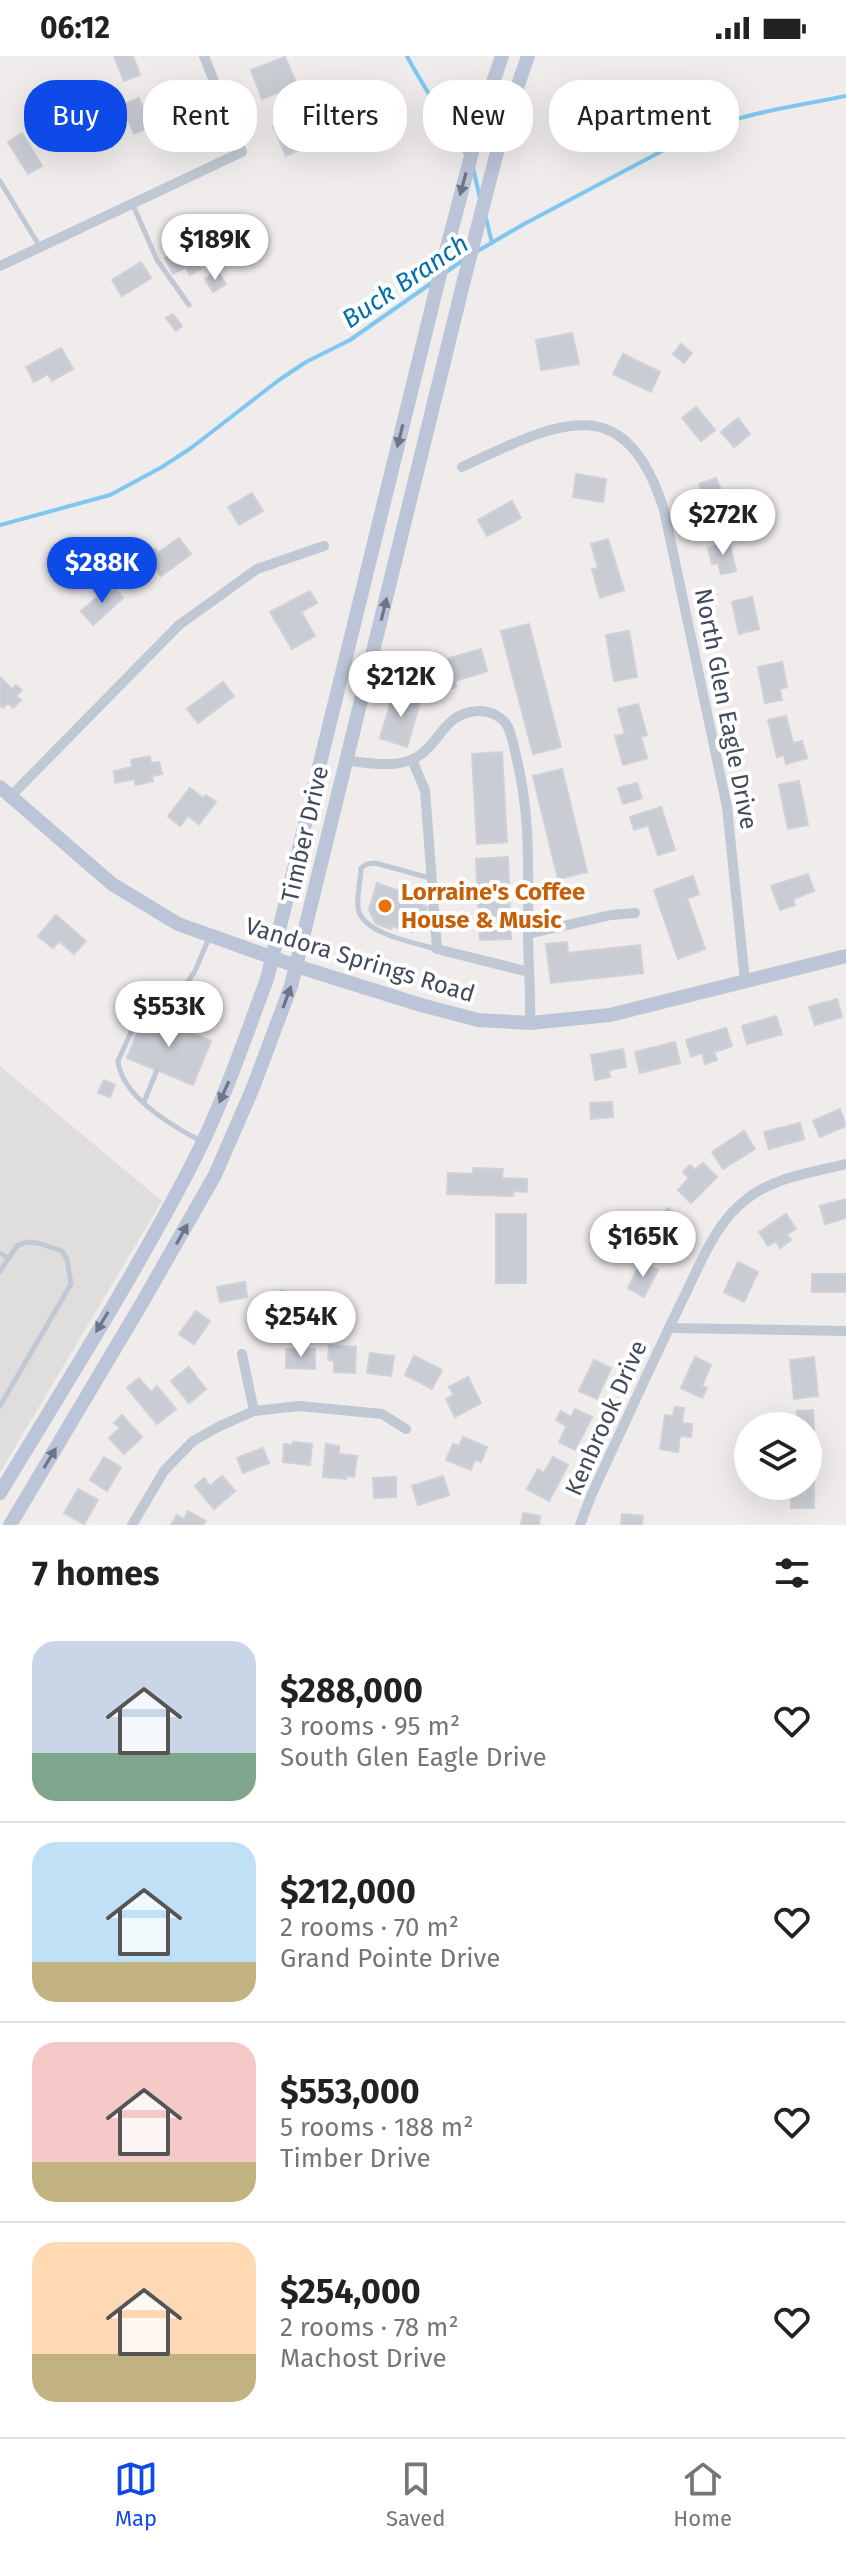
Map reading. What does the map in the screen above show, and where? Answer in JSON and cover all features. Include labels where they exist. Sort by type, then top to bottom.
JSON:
[{"type":"main road","name":"Timber Drive","points":[[0,1493],[142,1254],[202,1141],[229,1081],[273,958],[444,260],[481,118],[502,56]]},
{"type":"main road","name":"Timber Drive","points":[[10,1525],[215,1175],[252,1090],[296,966],[467,266],[504,125],[528,56]]},
{"type":"main road","name":"Vandora Springs Road","points":[[5,792],[112,884],[178,924],[296,966],[478,1020],[530,1023],[610,1015],[846,956]]},
{"type":"street","points":[[0,266],[242,152],[204,56]]},
{"type":"street","name":"North Glen Eagle Drive","points":[[462,467],[532,434],[577,424],[610,432],[632,446],[644,461],[657,487],[669,530],[720,767],[745,981]]},
{"type":"street","points":[[5,792],[179,625],[257,569],[324,546]]},
{"type":"street","points":[[345,760],[377,764],[412,760],[426,750],[452,720],[468,712],[484,711],[506,723],[524,788],[528,828],[530,1023]]},
{"type":"street","points":[[412,760],[425,790],[437,949],[529,972]]},
{"type":"street","points":[[528,934],[611,915],[635,913]]},
{"type":"street","name":"Kenbrook Drive","points":[[580,1525],[669,1328],[714,1237],[737,1206],[762,1189],[783,1180],[846,1164]]},
{"type":"street","points":[[669,1328],[846,1331]]},
{"type":"street","points":[[242,1354],[254,1411]]},
{"type":"street","points":[[132,1525],[164,1471],[193,1441],[254,1411],[299,1406],[382,1414],[406,1429]]},
{"type":"lane","points":[[0,181],[40,247]]},
{"type":"lane","points":[[133,203],[157,260],[189,305]]},
{"type":"lane","points":[[431,879],[375,863],[367,864],[361,868],[358,911],[369,925],[387,934],[437,949]]},
{"type":"lane","points":[[202,1141],[153,1112],[127,1083],[119,1069],[121,1053],[144,1003],[152,999],[176,999],[195,971],[210,935]]},
{"type":"lane","points":[[171,1022],[184,989]]},
{"type":"lane","points":[[144,1102],[157,1070]]},
{"type":"lane","points":[[0,1271],[17,1246],[26,1242],[52,1246],[62,1251],[67,1259],[71,1284],[0,1406]]},
{"type":"lane","points":[[0,1253],[8,1258]]},
{"type":"shaded area","points":[[0,1066],[162,1201],[0,1472]]},
{"type":"building","points":[[114,56],[133,56],[140,75],[124,80]]},
{"type":"building","points":[[285,57],[295,80],[273,80],[273,95],[262,99],[251,70]]},
{"type":"building","points":[[139,98],[143,109],[143,130],[134,134],[127,117],[127,103]]},
{"type":"building","points":[[22,133],[24,152],[34,152],[42,166],[28,174],[8,142]]},
{"type":"building","points":[[241,222],[249,239],[223,250],[216,234]]},
{"type":"building","points":[[197,242],[205,258],[198,262],[201,269],[190,275],[186,267],[173,274],[165,258]]},
{"type":"building","points":[[141,262],[151,278],[122,296],[112,280]]},
{"type":"building","points":[[217,271],[226,284],[213,292],[205,279]]},
{"type":"building","points":[[173,314],[182,326],[176,331],[166,318]]},
{"type":"building","points":[[572,333],[579,364],[541,370],[536,340]]},
{"type":"building","points":[[681,344],[692,353],[684,363],[673,354]]},
{"type":"building","points":[[61,348],[73,369],[52,381],[48,374],[34,382],[26,367]]},
{"type":"building","points":[[623,354],[660,372],[651,392],[613,374]]},
{"type":"building","points":[[696,407],[715,430],[701,441],[682,418]]},
{"type":"building","points":[[738,418],[750,434],[734,447],[721,432]]},
{"type":"building","points":[[576,474],[606,479],[603,502],[573,497]]},
{"type":"building","points":[[716,478],[727,505],[710,512],[699,484]]},
{"type":"building","points":[[252,493],[263,511],[239,525],[228,507]]},
{"type":"building","points":[[512,501],[521,518],[487,536],[478,520]]},
{"type":"building","points":[[179,538],[191,554],[161,576],[146,556],[155,549],[158,553]]},
{"type":"building","points":[[608,539],[624,590],[600,598],[592,569],[598,568],[591,544]]},
{"type":"building","points":[[729,541],[736,571],[721,574],[718,563],[712,564],[708,548]]},
{"type":"building","points":[[112,585],[123,598],[93,625],[81,611]]},
{"type":"building","points":[[310,591],[317,603],[301,612],[315,636],[292,649],[270,612]]},
{"type":"building","points":[[752,597],[759,629],[739,634],[732,602]]},
{"type":"building","points":[[529,624],[561,747],[533,754],[501,631]]},
{"type":"building","points":[[629,631],[637,677],[614,681],[606,635]]},
{"type":"building","points":[[481,649],[487,671],[455,681],[456,687],[419,698],[410,670]]},
{"type":"building","points":[[782,662],[787,687],[780,689],[782,700],[765,703],[758,667]]},
{"type":"building","points":[[0,677],[12,689],[16,685],[22,690],[16,696],[21,700],[13,708],[8,703],[3,708],[0,705]]},
{"type":"building","points":[[223,682],[234,696],[198,723],[187,709]]},
{"type":"building","points":[[394,691],[421,699],[407,747],[380,738]]},
{"type":"building","points":[[638,704],[647,735],[641,737],[647,758],[623,765],[615,736],[625,734],[618,709]]},
{"type":"building","points":[[786,716],[793,743],[802,741],[807,758],[786,764],[784,755],[777,757],[768,720]]},
{"type":"building","points":[[502,752],[507,842],[477,844],[472,754]]},
{"type":"building","points":[[150,756],[151,763],[159,762],[162,774],[152,776],[153,781],[136,785],[134,779],[115,783],[114,771],[132,767],[131,760]]},
{"type":"building","points":[[562,769],[587,872],[558,879],[533,776]]},
{"type":"building","points":[[799,781],[808,825],[788,829],[779,785]]},
{"type":"building","points":[[637,783],[642,798],[623,804],[618,788]]},
{"type":"building","points":[[190,788],[203,798],[206,795],[216,802],[199,824],[188,816],[180,826],[168,816]]},
{"type":"building","points":[[661,807],[675,850],[658,855],[648,825],[634,830],[630,817]]},
{"type":"building","points":[[508,857],[511,939],[480,940],[476,859]]},
{"type":"building","points":[[808,874],[814,891],[793,899],[795,905],[780,910],[771,886]]},
{"type":"building","points":[[693,876],[699,894],[687,898],[705,949],[678,959],[654,890]]},
{"type":"building","points":[[377,883],[422,899],[420,904],[428,907],[424,919],[416,918],[412,932],[376,924],[369,910]]},
{"type":"building","points":[[56,915],[86,941],[74,954],[59,941],[53,948],[38,936]]},
{"type":"building","points":[[567,942],[568,953],[640,945],[643,973],[551,983],[546,944]]},
{"type":"building","points":[[837,999],[842,1017],[815,1025],[809,1007]]},
{"type":"building","points":[[156,1016],[211,1041],[193,1085],[127,1058],[144,1017],[154,1021]]},
{"type":"building","points":[[776,1016],[782,1034],[747,1044],[742,1026]]},
{"type":"building","points":[[726,1028],[732,1046],[714,1052],[717,1060],[705,1064],[702,1053],[691,1057],[686,1040]]},
{"type":"building","points":[[675,1042],[680,1063],[640,1073],[635,1052]]},
{"type":"building","points":[[623,1049],[626,1067],[609,1070],[610,1077],[595,1080],[591,1055]]},
{"type":"building","points":[[104,1080],[115,1085],[110,1097],[98,1093]]},
{"type":"building","points":[[612,1102],[613,1117],[591,1119],[590,1103]]},
{"type":"building","points":[[840,1109],[846,1126],[820,1137],[813,1121]]},
{"type":"building","points":[[800,1123],[804,1139],[769,1149],[764,1132]]},
{"type":"building","points":[[744,1131],[755,1149],[723,1169],[712,1152]]},
{"type":"building","points":[[703,1163],[717,1177],[691,1203],[678,1190],[689,1178],[683,1172],[690,1165],[695,1170]]},
{"type":"building","points":[[473,1168],[503,1169],[502,1178],[527,1179],[527,1192],[514,1191],[513,1196],[447,1194],[448,1173],[473,1174]]},
{"type":"building","points":[[846,1199],[846,1218],[825,1224],[820,1206]]},
{"type":"building","points":[[667,1208],[682,1217],[661,1252],[648,1245],[655,1233],[647,1228],[652,1219],[658,1223]]},
{"type":"building","points":[[496,1214],[526,1214],[526,1283],[496,1283]]},
{"type":"building","points":[[786,1214],[796,1229],[787,1234],[791,1240],[780,1248],[776,1241],[768,1246],[759,1232]]},
{"type":"building","points":[[641,1261],[658,1270],[644,1297],[628,1288]]},
{"type":"building","points":[[738,1262],[758,1272],[744,1302],[724,1292]]},
{"type":"building","points":[[812,1274],[846,1274],[846,1292],[812,1292]]},
{"type":"building","points":[[245,1282],[247,1297],[220,1302],[217,1287]]},
{"type":"building","points":[[282,1290],[304,1306],[294,1321],[285,1314],[278,1324],[265,1314]]},
{"type":"building","points":[[196,1311],[210,1321],[194,1344],[179,1334]]},
{"type":"building","points":[[329,1345],[356,1347],[355,1373],[334,1372],[334,1361],[328,1360]]},
{"type":"building","points":[[286,1349],[315,1349],[315,1369],[286,1368]]},
{"type":"building","points":[[370,1353],[394,1356],[391,1376],[367,1373]]},
{"type":"building","points":[[414,1356],[442,1370],[432,1389],[405,1375]]},
{"type":"building","points":[[695,1357],[711,1365],[702,1386],[707,1388],[702,1398],[681,1388]]},
{"type":"building","points":[[814,1357],[818,1396],[794,1399],[790,1360]]},
{"type":"building","points":[[594,1360],[611,1368],[597,1399],[579,1391]]},
{"type":"building","points":[[189,1367],[206,1389],[189,1403],[171,1381]]},
{"type":"building","points":[[468,1377],[481,1403],[455,1417],[446,1399],[454,1395],[449,1387]]},
{"type":"building","points":[[139,1378],[151,1392],[157,1386],[176,1409],[157,1424],[127,1388]]},
{"type":"building","points":[[675,1407],[684,1408],[682,1423],[692,1424],[691,1437],[680,1436],[678,1452],[660,1449],[665,1415],[673,1416]]},
{"type":"building","points":[[575,1409],[592,1417],[575,1450],[559,1442],[567,1426],[556,1420],[561,1411],[571,1417]]},
{"type":"building","points":[[122,1415],[142,1437],[124,1454],[109,1438],[120,1428],[114,1423]]},
{"type":"building","points":[[463,1437],[487,1447],[481,1462],[475,1459],[471,1470],[446,1460],[453,1444],[459,1446]]},
{"type":"building","points":[[293,1442],[312,1444],[310,1465],[283,1462],[284,1444],[292,1445]]},
{"type":"building","points":[[326,1444],[339,1446],[339,1454],[357,1456],[354,1477],[323,1477]]},
{"type":"building","points":[[263,1448],[269,1463],[243,1473],[237,1458]]},
{"type":"building","points":[[104,1457],[121,1467],[107,1491],[90,1480]]},
{"type":"building","points":[[553,1457],[568,1465],[549,1501],[527,1489],[538,1469],[544,1473]]},
{"type":"building","points":[[222,1476],[235,1491],[214,1509],[195,1486],[204,1478],[210,1486]]},
{"type":"building","points":[[443,1476],[449,1495],[418,1505],[412,1486]]},
{"type":"building","points":[[396,1477],[396,1497],[374,1498],[373,1478]]},
{"type":"building","points":[[78,1489],[98,1500],[84,1524],[64,1513]]},
{"type":"building","points":[[791,1500],[814,1500],[814,1508],[791,1508]]},
{"type":"building","points":[[188,1511],[206,1521],[203,1525],[171,1525],[177,1515],[184,1519]]},
{"type":"building","points":[[523,1513],[540,1516],[539,1525],[521,1525]]},
{"type":"building","points":[[622,1514],[643,1516],[642,1525],[621,1525]]},
{"type":"waterway","points":[[407,56],[467,156]]},
{"type":"waterway","name":"Buck Branch","points":[[476,252],[698,132],[752,115],[846,96]]},
{"type":"waterway","points":[[473,168],[480,198]]},
{"type":"waterway","points":[[486,218],[492,243]]},
{"type":"waterway","name":"Buck Branch","points":[[446,272],[465,259]]},
{"type":"waterway","name":"Buck Branch","points":[[0,525],[110,495],[162,467],[279,380],[306,362],[350,340],[433,282]]},
{"type":"place","name":"Lorraine's Coffee House & Music","points":[[385,906]]}]
